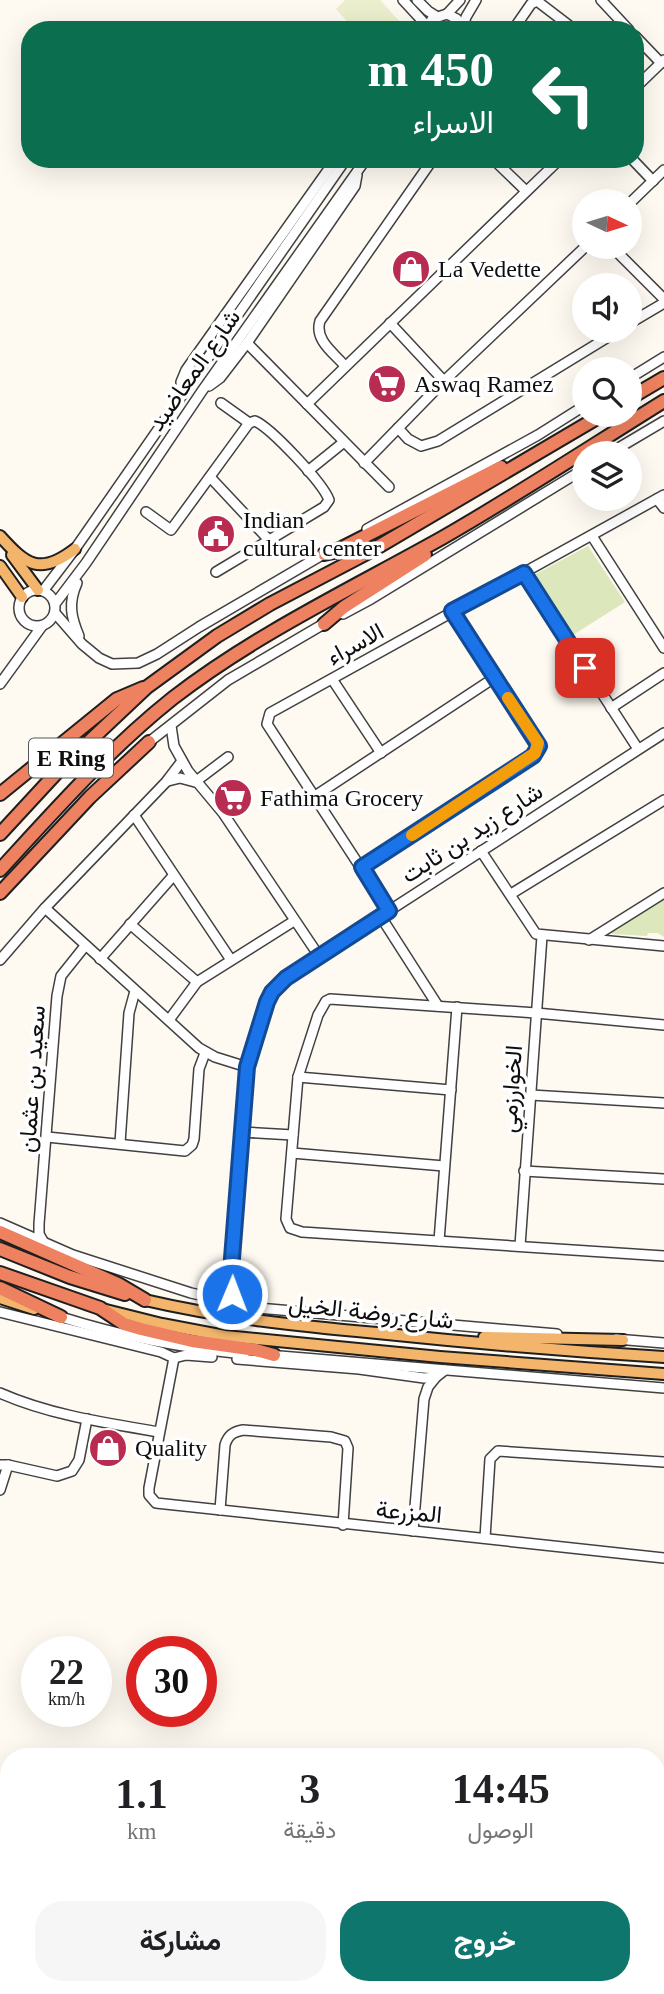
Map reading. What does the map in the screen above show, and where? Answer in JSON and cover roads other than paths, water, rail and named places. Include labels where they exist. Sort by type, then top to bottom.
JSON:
[{"type":"highway","points":[[642,391],[664,378]]},
{"type":"highway","name":"E Ring","points":[[0,870],[86,777],[135,730],[173,699],[260,639],[444,536],[664,401]]},
{"type":"highway","name":"E Ring","points":[[0,834],[61,768],[147,687],[240,622],[371,551],[582,427]]},
{"type":"highway","points":[[324,554],[334,552],[490,471],[519,464]]},
{"type":"highway","points":[[324,624],[344,607],[428,553],[444,536]]},
{"type":"highway","points":[[0,794],[117,699],[147,687]]},
{"type":"highway","points":[[0,893],[90,797],[149,743]]},
{"type":"highway","points":[[0,1232],[118,1284],[145,1300]]},
{"type":"highway","name":"شارع روضة الخيل","points":[[0,1249],[70,1277],[145,1300]]},
{"type":"highway","name":"شارع روضة الخيل","points":[[0,1273],[100,1308]]},
{"type":"highway","points":[[0,1288],[61,1317]]},
{"type":"highway","points":[[100,1308],[124,1324],[156,1334],[274,1355]]},
{"type":"main road","points":[[0,538],[19,558],[32,564],[57,561],[75,550]]},
{"type":"main road","points":[[0,538],[40,590]]},
{"type":"main road","points":[[2,569],[22,597]]},
{"type":"main road","points":[[0,1298],[61,1317]]},
{"type":"main road","name":"شارع روضة الخيل","points":[[145,1300],[235,1318],[464,1342],[664,1357]]},
{"type":"main road","name":"شارع روضة الخيل","points":[[100,1308],[225,1336],[440,1357],[664,1374]]},
{"type":"main road","points":[[464,1342],[488,1337],[623,1340]]},
{"type":"street","points":[[403,0],[421,21]]},
{"type":"street","points":[[418,0],[428,11],[458,21]]},
{"type":"street","points":[[435,21],[460,0]]},
{"type":"street","points":[[466,21],[476,0]]},
{"type":"street","points":[[601,0],[621,21]]},
{"type":"street","points":[[519,21],[531,4],[537,1],[563,21]]},
{"type":"street","points":[[644,45],[662,62],[644,79]]},
{"type":"street","points":[[181,394],[181,382],[186,370],[330,168]]},
{"type":"street","name":"شارع المعاضيد","points":[[40,590],[75,550],[340,168]]},
{"type":"street","name":"شارع المعاضيد","points":[[55,608],[202,391],[360,168]]},
{"type":"street","points":[[345,366],[320,338],[320,321],[426,168]]},
{"type":"street","points":[[502,168],[526,191]]},
{"type":"street","points":[[307,404],[551,168]]},
{"type":"street","points":[[641,168],[653,181]]},
{"type":"street","points":[[642,192],[664,170]]},
{"type":"street","points":[[202,391],[220,378],[247,343],[355,186],[358,171]]},
{"type":"street","points":[[276,243],[277,258]]},
{"type":"street","points":[[364,463],[572,259]]},
{"type":"street","points":[[624,259],[664,301],[642,315]]},
{"type":"street","points":[[390,323],[444,382]]},
{"type":"street","points":[[247,343],[389,487]]},
{"type":"street","points":[[398,428],[408,439],[421,446],[438,441],[598,343]]},
{"type":"street","points":[[642,371],[664,357]]},
{"type":"street","points":[[221,403],[249,423]]},
{"type":"street","points":[[26,646],[25,622],[19,608],[22,597],[29,592],[40,590],[51,596],[55,608],[82,645],[99,658],[112,664],[138,663],[572,414]]},
{"type":"street","points":[[146,512],[172,530],[249,423],[255,421],[265,427],[308,471],[329,500],[327,504],[216,572]]},
{"type":"street","points":[[630,441],[664,421]]},
{"type":"street","points":[[308,471],[344,442]]},
{"type":"street","points":[[149,743],[239,673],[371,599],[572,476]]},
{"type":"street","points":[[210,477],[270,540]]},
{"type":"street","points":[[661,497],[664,508]]},
{"type":"street","name":"الاسراء","points":[[438,1006],[385,914],[362,867],[267,724],[270,713],[661,497]]},
{"type":"street","points":[[592,536],[664,648]]},
{"type":"street","points":[[82,645],[72,621],[70,606],[73,591],[86,563]]},
{"type":"street","points":[[524,573],[638,749]]},
{"type":"street","points":[[0,684],[26,646],[52,618],[55,608]]},
{"type":"street","points":[[362,867],[535,753],[538,743],[452,611]]},
{"type":"street","points":[[25,622],[42,626]]},
{"type":"street","points":[[611,708],[664,673]]},
{"type":"street","points":[[332,678],[381,753]]},
{"type":"street","points":[[315,796],[494,678]]},
{"type":"street","points":[[171,726],[174,746],[195,782],[223,813],[319,956]]},
{"type":"street","name":"شارع زيد بن ثابت","points":[[236,1303],[230,1284],[247,1067],[272,992],[286,978],[319,956],[664,733]]},
{"type":"street","points":[[149,743],[174,746]]},
{"type":"street","points":[[195,782],[228,757]]},
{"type":"street","points":[[0,960],[45,908],[166,782],[182,761]]},
{"type":"street","points":[[166,782],[180,778],[195,782]]},
{"type":"street","points":[[511,894],[664,800]]},
{"type":"street","points":[[134,815],[231,961]]},
{"type":"street","points":[[481,851],[536,934],[664,946]]},
{"type":"street","points":[[100,959],[173,876]]},
{"type":"street","points":[[589,940],[664,892]]},
{"type":"street","points":[[45,908],[205,1053],[247,1067]]},
{"type":"street","points":[[169,1020],[197,982],[294,921]]},
{"type":"street","points":[[130,924],[197,982]]},
{"type":"street","name":"الخوارزمي","points":[[520,1246],[542,936]]},
{"type":"street","name":"سعيد بن عثمان","points":[[44,1243],[39,1234],[39,1224],[59,985],[61,976],[85,946]]},
{"type":"street","points":[[120,1143],[129,1013],[135,991]]},
{"type":"street","points":[[664,1025],[457,1007],[336,999],[326,1001],[318,1015],[298,1077],[286,1219],[294,1230],[664,1255]]},
{"type":"street","points":[[439,1241],[457,1007]]},
{"type":"street","points":[[47,1137],[180,1151],[189,1149],[194,1139],[199,1069],[205,1053]]},
{"type":"street","points":[[298,1077],[451,1090]]},
{"type":"street","points":[[531,1094],[664,1103]]},
{"type":"street","points":[[242,1132],[293,1135]]},
{"type":"street","points":[[292,1153],[444,1166]]},
{"type":"street","points":[[524,1171],[664,1179]]},
{"type":"street","name":"شارع روضة الخيل","points":[[0,1223],[109,1267],[215,1298],[273,1310],[664,1343]]},
{"type":"street","points":[[23,1234],[32,1231],[39,1224]]},
{"type":"street","points":[[215,1298],[225,1294],[230,1284]]},
{"type":"street","points":[[0,1312],[161,1352],[174,1358],[193,1355],[436,1377]]},
{"type":"street","name":"شارع روضة الخيل","points":[[61,1317],[113,1333],[220,1352],[664,1388]]},
{"type":"street","points":[[0,1393],[41,1408],[159,1432],[174,1358]]},
{"type":"street","name":"شارع روضة الخيل","points":[[436,1377],[445,1370]]},
{"type":"street","points":[[416,1377],[421,1384],[424,1399]]},
{"type":"street","points":[[414,1531],[424,1399],[428,1387],[436,1377]]},
{"type":"street","points":[[0,1490],[4,1465],[57,1476],[72,1471],[79,1460],[87,1419]]},
{"type":"street","points":[[220,1510],[227,1438],[234,1432],[243,1430],[331,1437],[345,1441],[348,1447],[343,1525]]},
{"type":"street","name":"المزرعة","points":[[159,1432],[149,1488],[152,1500],[161,1504],[664,1558]]},
{"type":"street","points":[[485,1538],[490,1459],[498,1451],[664,1462]]},
{"type":"place","name":"La Vedette","points":[[411,269]]},
{"type":"place","name":"Aswaq Ramez","points":[[387,384]]},
{"type":"place","name":"Indian cultural center","points":[[216,534]]},
{"type":"place","name":"Fathima Grocery","points":[[233,798]]},
{"type":"place","name":"Quality","points":[[108,1448]]}]
